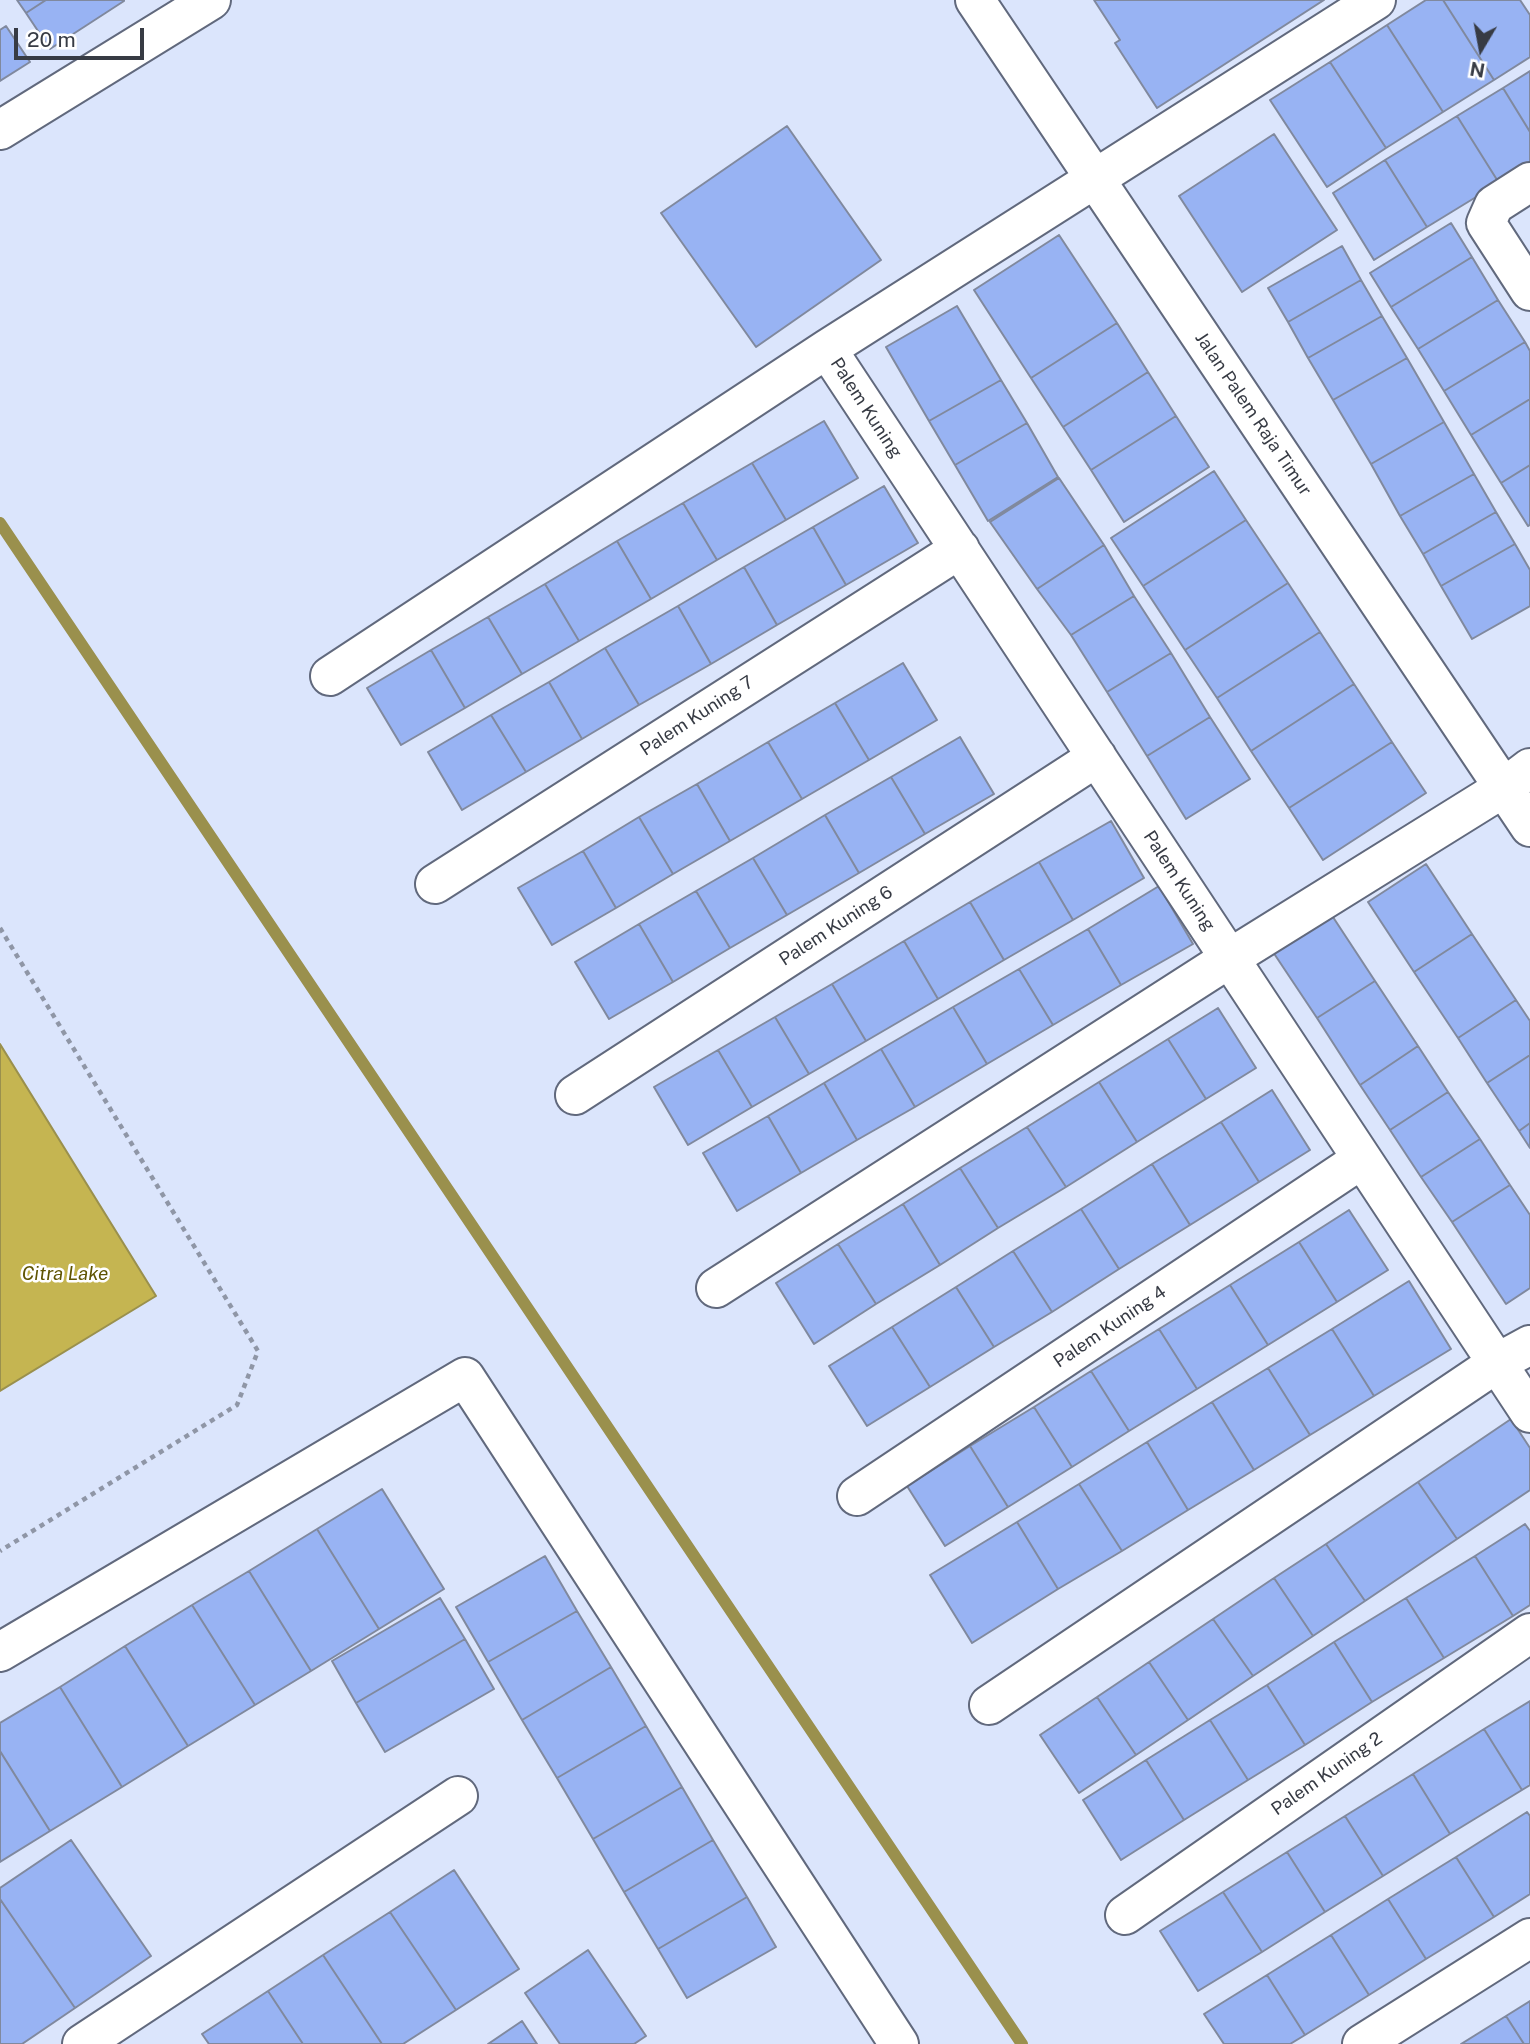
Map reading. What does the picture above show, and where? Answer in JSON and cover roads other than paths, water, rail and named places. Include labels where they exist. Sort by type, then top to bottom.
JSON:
[{"type":"street","name":"Jalan Palem Raja Timur","points":[[975,0],[1095,180],[1517,778],[1530,827]]},
{"type":"street","points":[[330,676],[828,349],[1376,0]]},
{"type":"street","points":[[0,130],[195,4]]},
{"type":"street","points":[[1530,182],[1494,205],[1486,223],[1530,291]]},
{"type":"street","name":"Palem Kuning","points":[[828,349],[1530,1413]]},
{"type":"street","name":"Palem Kuning 7","points":[[435,884],[960,549]]},
{"type":"street","name":"Palem Kuning 6","points":[[575,1095],[1097,757]]},
{"type":"street","points":[[716,1288],[1230,958],[1517,778]]},
{"type":"street","name":"Palem Kuning 4","points":[[857,1496],[1362,1159]]},
{"type":"street","points":[[989,1705],[1497,1363],[1530,1345]]},
{"type":"street","points":[[0,1652],[465,1377],[899,2044]]},
{"type":"street","name":"Palem Kuning 2","points":[[1125,1915],[1530,1633]]},
{"type":"street","points":[[82,2044],[458,1796]]},
{"type":"street","points":[[1362,2044],[1530,1938]]},
{"type":"water","name":"Citra Lake","points":[[0,1044],[156,1296],[0,1391]]},
{"type":"waterway","points":[[0,523],[1022,2044]]}]
